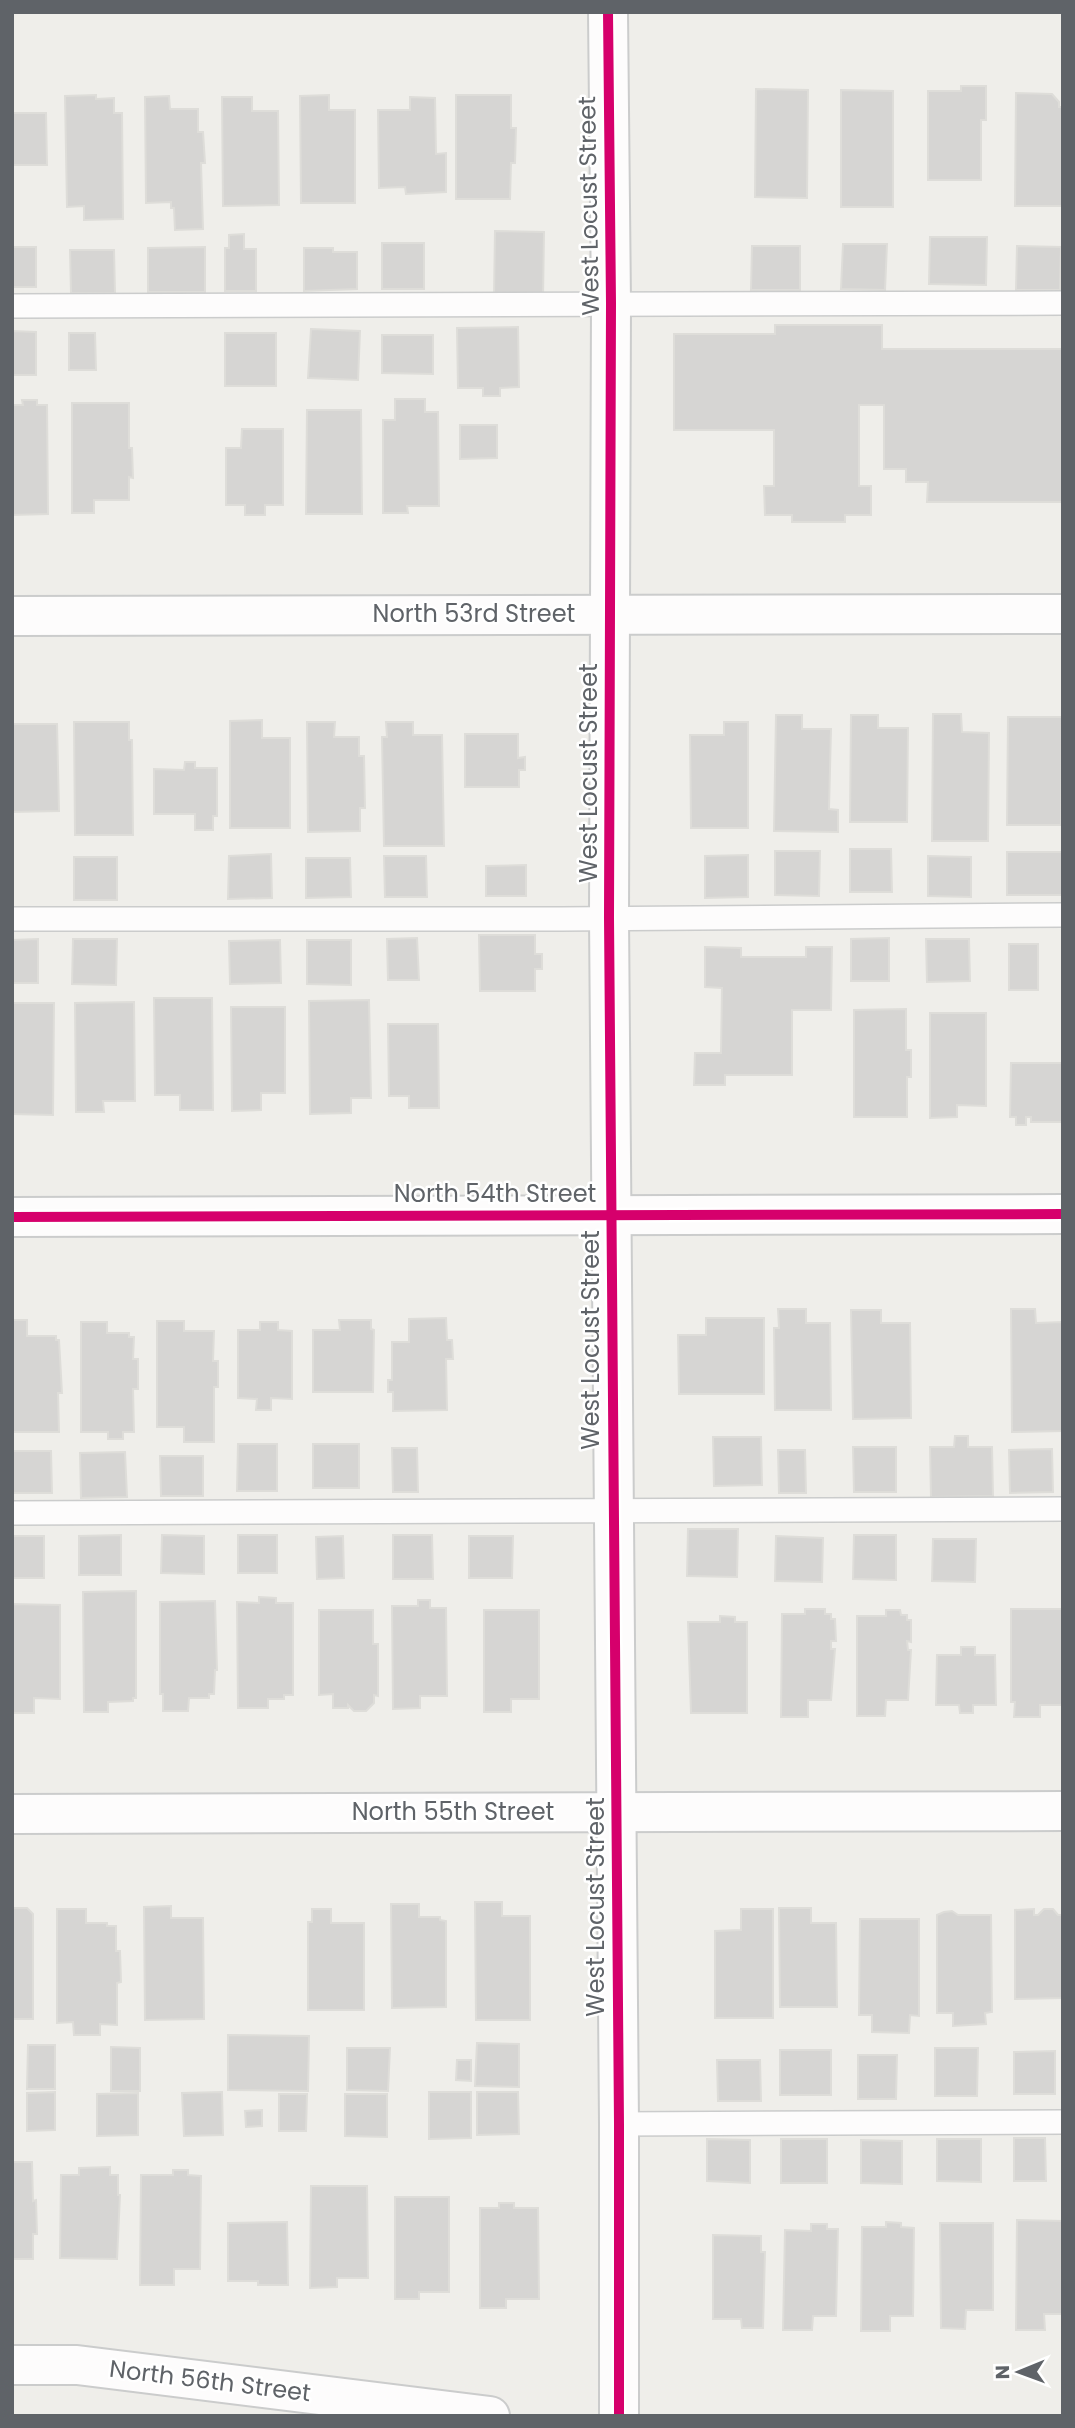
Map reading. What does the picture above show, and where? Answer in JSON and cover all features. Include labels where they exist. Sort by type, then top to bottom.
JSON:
[{"type":"street","name":"West Locust Street","points":[[608,12],[611,303],[609,918],[619,2124],[618,2416]]},
{"type":"street","name":"North 53rd Street","points":[[12,617],[1063,614]]},
{"type":"street","name":"North 54th Street","points":[[12,1217],[1063,1214]]},
{"type":"street","name":"North 55th Street","points":[[12,1814],[1063,1811]]},
{"type":"street","name":"North 56th Street","points":[[12,2365],[77,2365],[491,2416]]},
{"type":"lane","points":[[12,306],[1063,303]]},
{"type":"lane","points":[[12,919],[1063,915]]},
{"type":"lane","points":[[12,1513],[1063,1509]]},
{"type":"lane","points":[[619,2124],[1063,2122]]},
{"type":"building","points":[[961,86],[986,86],[986,120],[981,120],[981,180],[928,180],[928,91],[961,91]]},
{"type":"building","points":[[756,89],[808,90],[807,198],[755,197]]},
{"type":"building","points":[[841,90],[893,91],[893,207],[841,207]]},
{"type":"building","points":[[1016,93],[1052,94],[1059,102],[1059,107],[1063,107],[1063,206],[1015,206]]},
{"type":"building","points":[[96,95],[96,99],[114,98],[114,113],[122,113],[123,219],[84,220],[84,206],[67,207],[65,96]]},
{"type":"building","points":[[329,95],[329,110],[355,110],[355,203],[301,203],[300,96]]},
{"type":"building","points":[[456,95],[511,95],[511,128],[516,128],[510,199],[456,199]]},
{"type":"building","points":[[169,96],[170,109],[198,109],[198,132],[203,132],[205,163],[201,163],[203,229],[175,230],[174,208],[171,208],[171,202],[146,203],[145,97]]},
{"type":"building","points":[[222,97],[252,97],[252,111],[278,111],[279,205],[223,206]]},
{"type":"building","points":[[410,97],[435,98],[436,154],[446,153],[446,192],[406,194],[405,187],[379,188],[378,110],[410,110]]},
{"type":"building","points":[[12,113],[46,113],[47,165],[12,165]]},
{"type":"building","points":[[495,231],[544,232],[543,298],[494,297]]},
{"type":"building","points":[[244,234],[244,249],[256,249],[256,291],[225,291],[225,248],[229,248],[229,235]]},
{"type":"building","points":[[930,237],[987,237],[986,285],[929,284]]},
{"type":"building","points":[[382,243],[424,243],[424,289],[382,289]]},
{"type":"building","points":[[843,244],[887,244],[885,290],[841,289]]},
{"type":"building","points":[[752,246],[800,246],[800,290],[751,290]]},
{"type":"building","points":[[1017,246],[1061,247],[1060,290],[1016,290]]},
{"type":"building","points":[[12,247],[36,247],[36,287],[12,287]]},
{"type":"building","points":[[205,247],[205,292],[148,292],[148,248]]},
{"type":"building","points":[[304,248],[333,248],[333,252],[357,252],[357,289],[304,291]]},
{"type":"building","points":[[70,250],[114,250],[115,293],[71,293]]},
{"type":"building","points":[[775,325],[882,325],[882,349],[1063,349],[1063,502],[927,502],[928,482],[906,482],[906,469],[884,469],[884,405],[859,405],[859,486],[871,486],[871,515],[845,515],[845,522],[792,522],[792,515],[765,515],[764,486],[774,486],[774,430],[674,430],[674,334],[775,334]]},
{"type":"building","points":[[518,327],[519,387],[500,388],[500,396],[483,396],[483,388],[458,388],[457,328]]},
{"type":"building","points":[[311,329],[360,331],[358,380],[308,378]]},
{"type":"building","points":[[12,331],[36,332],[36,375],[12,375]]},
{"type":"building","points":[[69,333],[95,333],[96,370],[69,370]]},
{"type":"building","points":[[225,333],[276,333],[276,386],[225,386]]},
{"type":"building","points":[[382,335],[433,335],[433,374],[382,373]]},
{"type":"building","points":[[395,399],[425,399],[425,412],[438,412],[439,506],[407,506],[408,513],[383,513],[383,420],[395,420]]},
{"type":"building","points":[[22,400],[37,400],[37,405],[47,405],[48,514],[12,515],[12,405],[23,405]]},
{"type":"building","points":[[72,403],[129,403],[129,448],[132,448],[133,478],[129,477],[129,500],[94,500],[94,513],[72,513]]},
{"type":"building","points":[[307,410],[361,410],[362,514],[306,514]]},
{"type":"building","points":[[460,425],[497,425],[497,458],[460,459]]},
{"type":"building","points":[[242,429],[283,429],[283,505],[265,505],[265,515],[245,515],[245,505],[226,505],[226,448],[241,448]]},
{"type":"building","points":[[933,714],[961,714],[962,732],[989,733],[988,841],[932,841]]},
{"type":"building","points":[[776,715],[802,715],[802,729],[831,729],[829,809],[838,810],[838,832],[774,831]]},
{"type":"building","points":[[851,715],[878,715],[878,728],[908,728],[907,822],[850,822]]},
{"type":"building","points":[[1008,717],[1062,717],[1061,825],[1007,825]]},
{"type":"building","points":[[262,720],[262,738],[290,738],[290,828],[230,828],[230,721]]},
{"type":"building","points":[[74,722],[129,722],[129,740],[132,740],[133,835],[75,835]]},
{"type":"building","points":[[307,722],[335,722],[334,737],[359,737],[359,756],[364,756],[365,808],[360,808],[360,831],[308,832]]},
{"type":"building","points":[[386,722],[413,722],[413,735],[442,735],[444,846],[384,846],[382,737],[387,737]]},
{"type":"building","points":[[724,722],[748,722],[748,828],[691,828],[690,735],[724,735]]},
{"type":"building","points":[[12,724],[57,724],[59,811],[12,812]]},
{"type":"building","points":[[465,734],[518,734],[518,758],[525,757],[525,770],[519,770],[519,787],[465,787]]},
{"type":"building","points":[[185,762],[195,762],[195,768],[217,768],[217,816],[213,816],[213,830],[195,830],[195,814],[154,814],[154,769],[184,770]]},
{"type":"building","points":[[850,849],[891,849],[892,892],[850,892]]},
{"type":"building","points":[[775,851],[820,851],[819,896],[775,895]]},
{"type":"building","points":[[1007,852],[1063,852],[1063,895],[1007,895]]},
{"type":"building","points":[[271,854],[272,898],[228,899],[229,856]]},
{"type":"building","points":[[748,855],[748,897],[705,898],[705,856]]},
{"type":"building","points":[[384,856],[426,856],[427,897],[385,897]]},
{"type":"building","points":[[928,856],[971,857],[971,897],[928,896]]},
{"type":"building","points":[[74,857],[117,857],[117,900],[74,900]]},
{"type":"building","points":[[306,858],[350,858],[351,897],[306,898]]},
{"type":"building","points":[[526,865],[526,896],[486,896],[486,866]]},
{"type":"building","points":[[479,935],[535,935],[535,954],[542,954],[542,969],[535,969],[535,991],[480,991]]},
{"type":"building","points":[[417,938],[419,980],[388,980],[387,939]]},
{"type":"building","points":[[889,938],[889,981],[851,981],[851,939]]},
{"type":"building","points":[[38,939],[38,983],[12,983],[12,940]]},
{"type":"building","points":[[73,939],[117,939],[116,985],[72,984]]},
{"type":"building","points":[[926,939],[969,939],[970,981],[927,982]]},
{"type":"building","points":[[280,940],[281,983],[230,984],[229,941]]},
{"type":"building","points":[[307,940],[351,940],[351,985],[307,984]]},
{"type":"building","points":[[1009,944],[1038,944],[1038,990],[1009,990]]},
{"type":"building","points":[[705,947],[741,948],[741,957],[806,957],[806,947],[832,947],[831,1010],[792,1010],[792,1075],[725,1075],[725,1085],[694,1085],[695,1053],[721,1053],[722,988],[705,987]]},
{"type":"building","points":[[154,998],[212,998],[213,1110],[180,1110],[180,1095],[155,1095]]},
{"type":"building","points":[[369,1000],[371,1098],[351,1098],[351,1113],[310,1114],[309,1001]]},
{"type":"building","points":[[134,1002],[135,1101],[103,1101],[104,1112],[76,1112],[75,1003]]},
{"type":"building","points":[[12,1003],[54,1003],[53,1115],[12,1114]]},
{"type":"building","points":[[231,1007],[285,1007],[285,1093],[261,1093],[261,1110],[232,1111]]},
{"type":"building","points":[[906,1009],[906,1050],[911,1050],[911,1077],[907,1077],[907,1117],[854,1117],[854,1010]]},
{"type":"building","points":[[930,1013],[986,1013],[986,1106],[957,1105],[957,1117],[930,1118]]},
{"type":"building","points":[[388,1024],[438,1024],[439,1108],[409,1108],[409,1096],[389,1096]]},
{"type":"building","points":[[1011,1063],[1063,1063],[1063,1122],[1031,1122],[1031,1117],[1026,1117],[1026,1125],[1016,1125],[1016,1117],[1010,1117]]},
{"type":"building","points":[[778,1309],[806,1309],[806,1323],[830,1323],[831,1410],[775,1410],[774,1328],[779,1328]]},
{"type":"building","points":[[1011,1309],[1035,1309],[1036,1323],[1063,1322],[1063,1431],[1012,1432]]},
{"type":"building","points":[[851,1310],[881,1310],[881,1323],[910,1323],[911,1418],[853,1419]]},
{"type":"building","points":[[446,1318],[447,1340],[452,1340],[453,1359],[446,1359],[447,1410],[393,1411],[393,1392],[388,1392],[388,1380],[392,1380],[392,1342],[409,1342],[409,1319]]},
{"type":"building","points":[[706,1318],[764,1318],[764,1394],[679,1394],[678,1335],[706,1335]]},
{"type":"building","points":[[12,1320],[27,1320],[27,1336],[56,1336],[56,1340],[59,1340],[62,1393],[58,1393],[59,1432],[12,1432]]},
{"type":"building","points":[[339,1320],[371,1320],[371,1329],[374,1330],[373,1392],[313,1392],[313,1330],[340,1330]]},
{"type":"building","points":[[157,1321],[184,1321],[184,1331],[214,1331],[213,1361],[218,1361],[218,1387],[214,1387],[214,1442],[184,1442],[184,1427],[157,1427]]},
{"type":"building","points":[[81,1322],[107,1322],[107,1333],[129,1333],[129,1337],[134,1337],[133,1359],[138,1359],[138,1389],[133,1389],[134,1432],[123,1432],[123,1439],[108,1439],[108,1432],[81,1432]]},
{"type":"building","points":[[260,1322],[278,1322],[278,1330],[292,1331],[292,1399],[271,1398],[271,1410],[256,1410],[257,1399],[238,1398],[238,1330],[260,1330]]},
{"type":"building","points":[[955,1436],[968,1436],[968,1447],[992,1447],[993,1496],[931,1497],[930,1447],[954,1447]]},
{"type":"building","points":[[713,1437],[761,1437],[762,1485],[714,1486]]},
{"type":"building","points":[[238,1444],[277,1444],[277,1491],[237,1491]]},
{"type":"building","points":[[313,1444],[359,1444],[359,1488],[313,1488]]},
{"type":"building","points":[[853,1447],[896,1447],[896,1492],[854,1492]]},
{"type":"building","points":[[392,1448],[417,1448],[418,1492],[393,1492]]},
{"type":"building","points":[[1052,1449],[1053,1492],[1010,1493],[1009,1450]]},
{"type":"building","points":[[778,1450],[805,1450],[806,1493],[779,1493]]},
{"type":"building","points":[[12,1451],[51,1451],[52,1493],[12,1493]]},
{"type":"building","points":[[125,1452],[127,1497],[81,1498],[80,1453]]},
{"type":"building","points":[[160,1456],[203,1456],[203,1496],[161,1496]]},
{"type":"building","points":[[688,1529],[738,1529],[737,1577],[687,1576]]},
{"type":"building","points":[[121,1535],[121,1575],[79,1575],[79,1536]]},
{"type":"building","points":[[162,1535],[204,1536],[204,1574],[161,1573]]},
{"type":"building","points":[[238,1535],[277,1535],[277,1573],[238,1573]]},
{"type":"building","points":[[393,1535],[432,1535],[433,1579],[393,1579]]},
{"type":"building","points":[[854,1535],[896,1535],[896,1580],[853,1579]]},
{"type":"building","points":[[12,1536],[44,1536],[44,1578],[12,1578]]},
{"type":"building","points":[[343,1536],[344,1578],[317,1579],[316,1537]]},
{"type":"building","points":[[469,1536],[513,1536],[512,1578],[469,1578]]},
{"type":"building","points":[[776,1536],[823,1538],[822,1582],[775,1581]]},
{"type":"building","points":[[933,1539],[976,1539],[975,1582],[932,1581]]},
{"type":"building","points":[[136,1591],[136,1698],[133,1698],[133,1701],[108,1702],[108,1712],[84,1712],[83,1592]]},
{"type":"building","points":[[259,1597],[276,1598],[276,1603],[293,1603],[293,1695],[284,1695],[284,1699],[268,1699],[268,1708],[238,1708],[237,1602],[259,1603]]},
{"type":"building","points":[[418,1600],[430,1600],[430,1608],[446,1608],[447,1696],[420,1696],[420,1708],[393,1709],[392,1606],[418,1606]]},
{"type":"building","points":[[215,1601],[217,1670],[214,1694],[209,1694],[209,1698],[189,1698],[188,1711],[163,1711],[163,1694],[160,1694],[160,1602]]},
{"type":"building","points":[[12,1604],[60,1605],[60,1699],[34,1698],[34,1713],[12,1713]]},
{"type":"building","points":[[805,1609],[825,1609],[825,1614],[831,1614],[831,1619],[835,1619],[836,1641],[831,1641],[831,1649],[835,1649],[831,1700],[808,1700],[808,1717],[781,1717],[782,1614],[805,1614]]},
{"type":"building","points":[[1011,1609],[1063,1609],[1063,1702],[1061,1705],[1040,1705],[1040,1717],[1014,1717],[1015,1702],[1011,1702]]},
{"type":"building","points":[[319,1610],[373,1610],[373,1644],[378,1644],[378,1696],[374,1695],[374,1703],[366,1711],[354,1711],[348,1705],[348,1708],[333,1708],[333,1694],[319,1695]]},
{"type":"building","points":[[484,1610],[539,1610],[539,1699],[511,1699],[511,1712],[484,1712]]},
{"type":"building","points":[[886,1610],[900,1610],[901,1615],[907,1615],[907,1620],[911,1620],[911,1642],[907,1641],[908,1650],[911,1650],[908,1700],[886,1700],[885,1716],[857,1716],[857,1616],[886,1616]]},
{"type":"building","points":[[720,1616],[735,1617],[735,1622],[747,1622],[747,1713],[691,1713],[688,1622],[720,1622]]},
{"type":"building","points":[[961,1647],[975,1647],[975,1655],[995,1655],[996,1705],[973,1705],[973,1713],[960,1713],[959,1705],[936,1705],[937,1655],[961,1655]]},
{"type":"building","points":[[475,1902],[502,1902],[502,1916],[530,1916],[530,2020],[476,2020]]},
{"type":"building","points":[[391,1904],[419,1904],[419,1917],[440,1917],[440,1920],[446,1921],[446,2007],[392,2008]]},
{"type":"building","points":[[171,1906],[171,1918],[203,1918],[204,2019],[145,2020],[144,1907]]},
{"type":"building","points":[[12,1908],[27,1908],[33,1914],[33,2019],[12,2019]]},
{"type":"building","points":[[779,1908],[811,1908],[811,1923],[836,1923],[837,2007],[780,2007]]},
{"type":"building","points":[[57,1909],[86,1909],[86,1923],[116,1926],[116,1951],[120,1951],[121,1982],[117,1983],[117,2025],[100,2024],[100,2035],[74,2035],[73,2022],[57,2023]]},
{"type":"building","points":[[312,1909],[331,1909],[331,1923],[364,1923],[364,2010],[308,2010],[308,1922],[312,1922]]},
{"type":"building","points":[[741,1909],[773,1909],[773,2018],[715,2018],[715,1931],[741,1930]]},
{"type":"building","points":[[1034,1909],[1034,1915],[1044,1909],[1053,1909],[1058,1915],[1063,1915],[1063,1998],[1015,1999],[1015,1910]]},
{"type":"building","points":[[952,1911],[958,1915],[991,1915],[992,2012],[985,2013],[986,2024],[953,2026],[953,2013],[937,2013],[937,1915]]},
{"type":"building","points":[[860,1919],[919,1919],[919,2016],[910,2015],[909,2033],[872,2032],[872,2015],[859,2015]]},
{"type":"building","points":[[228,2035],[309,2036],[308,2091],[228,2090]]},
{"type":"building","points":[[477,2043],[519,2044],[519,2087],[475,2086]]},
{"type":"building","points":[[28,2045],[55,2045],[55,2089],[27,2089]]},
{"type":"building","points":[[111,2047],[140,2048],[140,2091],[111,2091]]},
{"type":"building","points":[[347,2048],[390,2048],[388,2091],[347,2090]]},
{"type":"building","points":[[935,2048],[978,2048],[977,2096],[935,2096]]},
{"type":"building","points":[[780,2050],[831,2050],[831,2095],[780,2095]]},
{"type":"building","points":[[1055,2051],[1055,2094],[1014,2094],[1014,2052]]},
{"type":"building","points":[[858,2055],[897,2055],[896,2099],[858,2099]]},
{"type":"building","points":[[457,2060],[471,2060],[471,2081],[456,2080]]},
{"type":"building","points":[[717,2060],[760,2060],[761,2101],[718,2101]]},
{"type":"building","points":[[55,2092],[55,2130],[27,2131],[27,2093]]},
{"type":"building","points":[[222,2092],[223,2135],[184,2136],[182,2093]]},
{"type":"building","points":[[429,2092],[471,2092],[471,2138],[429,2139]]},
{"type":"building","points":[[477,2092],[518,2092],[519,2134],[477,2135]]},
{"type":"building","points":[[138,2093],[138,2135],[97,2136],[97,2094]]},
{"type":"building","points":[[279,2094],[307,2094],[306,2131],[279,2131]]},
{"type":"building","points":[[345,2094],[387,2094],[387,2137],[345,2136]]},
{"type":"building","points":[[262,2110],[262,2126],[246,2127],[245,2111]]},
{"type":"building","points":[[1014,2138],[1045,2138],[1046,2181],[1014,2181]]},
{"type":"building","points":[[707,2139],[750,2140],[750,2183],[707,2181]]},
{"type":"building","points":[[781,2139],[827,2139],[827,2183],[781,2183]]},
{"type":"building","points":[[937,2139],[981,2139],[981,2182],[937,2181]]},
{"type":"building","points":[[861,2140],[902,2141],[902,2184],[861,2183]]},
{"type":"building","points":[[12,2162],[32,2162],[37,2234],[33,2234],[33,2259],[12,2259]]},
{"type":"building","points":[[110,2167],[110,2175],[118,2175],[120,2195],[117,2259],[60,2258],[61,2175],[79,2175],[79,2168]]},
{"type":"building","points":[[173,2170],[188,2170],[188,2175],[201,2176],[200,2269],[174,2269],[174,2285],[140,2285],[141,2175],[173,2175]]},
{"type":"building","points":[[311,2186],[367,2186],[368,2278],[337,2278],[337,2287],[310,2288]]},
{"type":"building","points":[[395,2197],[449,2197],[449,2292],[419,2292],[419,2299],[395,2299]]},
{"type":"building","points":[[499,2203],[514,2203],[514,2208],[538,2208],[539,2299],[506,2299],[506,2308],[480,2308],[480,2208],[499,2208]]},
{"type":"building","points":[[1017,2220],[1063,2221],[1063,2314],[1044,2314],[1045,2330],[1016,2330]]},
{"type":"building","points":[[287,2222],[288,2285],[228,2281],[228,2223]]},
{"type":"building","points":[[886,2222],[901,2223],[901,2227],[914,2228],[913,2316],[890,2316],[890,2331],[861,2331],[862,2227],[886,2227]]},
{"type":"building","points":[[940,2223],[993,2223],[993,2310],[966,2310],[965,2329],[941,2328]]},
{"type":"building","points":[[811,2224],[827,2224],[827,2229],[838,2229],[836,2316],[813,2316],[812,2330],[783,2330],[785,2230],[811,2231]]},
{"type":"building","points":[[713,2235],[761,2236],[761,2252],[765,2252],[763,2328],[742,2328],[741,2319],[713,2319]]},
{"type":"cycle path","points":[[608,12],[611,303],[609,918],[619,2416]]},
{"type":"cycle path","points":[[12,1217],[1063,1214]]}]
